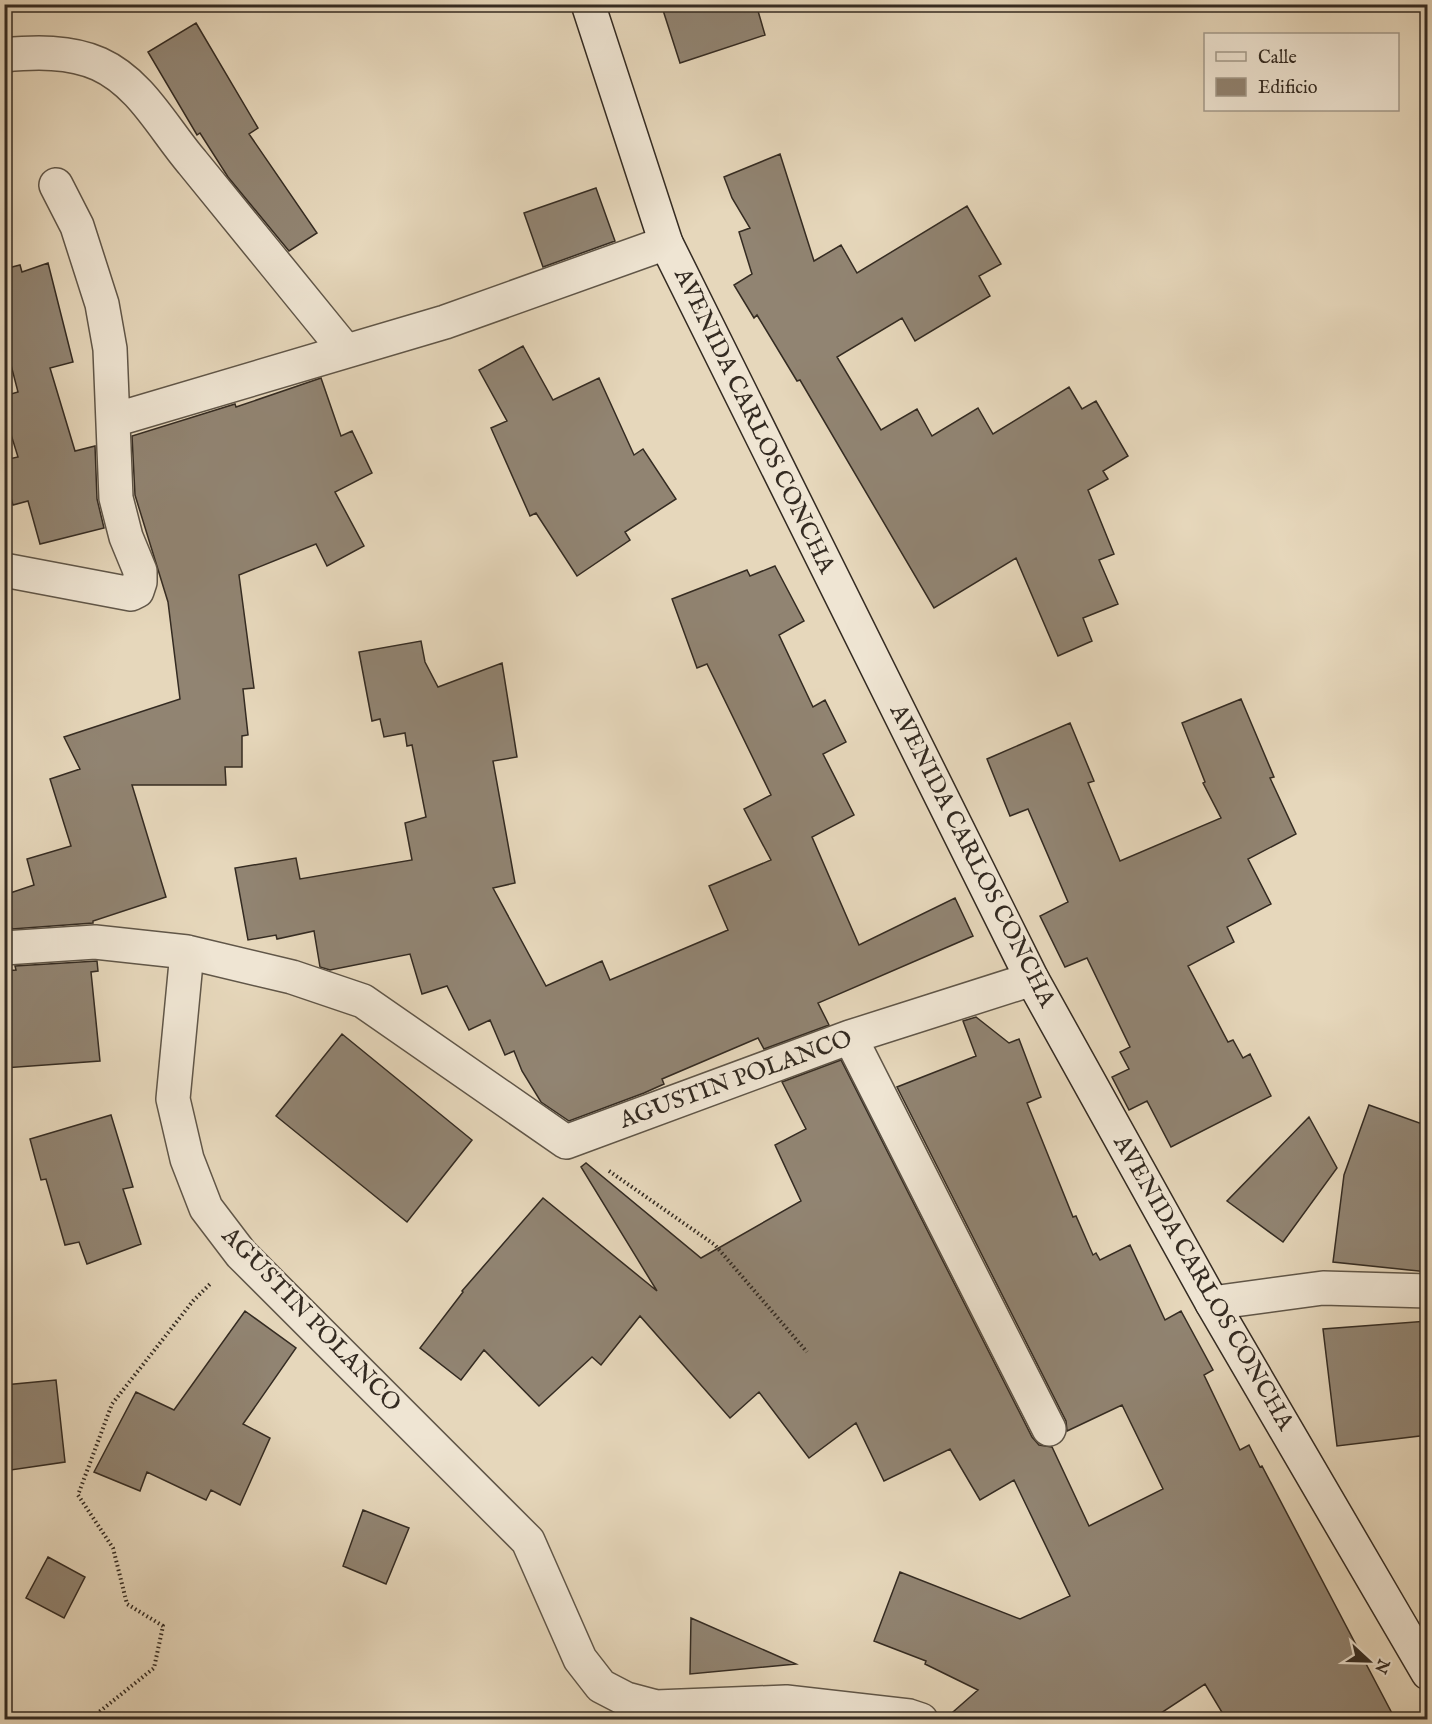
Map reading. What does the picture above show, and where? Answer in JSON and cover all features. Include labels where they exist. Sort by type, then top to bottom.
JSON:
[{"type":"street","name":"AVENIDA CARLOS CONCHA","points":[[588,4],[666,243],[1032,979],[1212,1303],[1428,1673]]},
{"type":"street","points":[[4,55],[34,52],[63,54],[99,64],[134,86],[169,135],[345,350]]},
{"type":"street","points":[[4,570],[131,594],[137,591],[140,582],[140,571],[126,537],[116,498],[110,349],[102,304],[77,226],[56,185]]},
{"type":"street","points":[[114,420],[445,322],[666,243]]},
{"type":"street","points":[[4,948],[95,942],[187,952],[292,977],[363,1001],[566,1142]]},
{"type":"street","name":"AGUSTIN POLANCO","points":[[187,952],[173,1099],[187,1159],[206,1208],[241,1254],[528,1541],[580,1659],[601,1686],[626,1699],[656,1707],[786,1702],[921,1719]]},
{"type":"street","name":"AGUSTIN POLANCO","points":[[566,1142],[850,1037],[1032,979]]},
{"type":"street","points":[[850,1037],[1049,1429]]},
{"type":"street","points":[[1212,1303],[1323,1287],[1428,1291]]},
{"type":"path","points":[[566,1142],[715,1245],[807,1352]]},
{"type":"path","points":[[89,1719],[154,1668],[163,1626],[127,1604],[113,1548],[78,1495],[112,1404],[193,1301],[241,1254]]},
{"type":"building","points":[[661,4],[756,4],[765,35],[680,63]]},
{"type":"building","points":[[196,23],[258,128],[249,134],[317,233],[289,251],[228,177],[200,133],[197,135],[148,52]]},
{"type":"building","points":[[780,154],[814,261],[841,245],[857,273],[967,206],[1001,264],[979,276],[990,296],[915,341],[902,318],[837,357],[881,430],[917,409],[932,436],[978,408],[993,434],[1069,387],[1082,409],[1096,401],[1128,456],[1103,471],[1108,479],[1088,490],[1114,554],[1099,560],[1118,604],[1083,618],[1092,641],[1058,656],[1016,558],[934,608],[800,380],[797,381],[757,315],[754,318],[734,285],[752,274],[739,232],[750,228],[732,198],[724,177]]},
{"type":"building","points":[[596,188],[615,241],[543,267],[524,213]]},
{"type":"building","points":[[48,263],[73,362],[50,368],[75,451],[95,446],[97,499],[104,528],[40,544],[28,501],[13,505],[4,474],[4,460],[18,457],[4,412],[4,396],[18,392],[4,338],[4,269],[20,265],[22,272]]},
{"type":"building","points":[[523,346],[553,400],[599,378],[634,455],[643,449],[676,499],[625,532],[630,540],[577,576],[536,513],[530,516],[491,428],[507,421],[479,370]]},
{"type":"building","points":[[321,378],[341,436],[352,431],[372,473],[335,492],[364,546],[327,566],[316,544],[239,575],[254,688],[243,689],[248,735],[242,736],[242,767],[225,767],[226,785],[132,785],[166,897],[93,921],[93,923],[12,929],[4,906],[4,895],[34,885],[27,859],[71,846],[50,779],[80,769],[64,737],[180,699],[168,602],[135,495],[132,436],[235,404],[236,407]]},
{"type":"building","points":[[775,566],[804,621],[779,635],[813,707],[825,700],[846,742],[823,754],[854,815],[812,837],[859,945],[955,898],[973,936],[818,1003],[829,1025],[764,1049],[758,1038],[662,1079],[664,1084],[644,1093],[569,1121],[541,1102],[522,1071],[514,1051],[505,1055],[490,1020],[469,1030],[447,986],[422,994],[410,954],[330,970],[320,967],[314,931],[277,939],[276,935],[248,940],[235,868],[296,858],[300,879],[412,860],[405,823],[426,817],[412,745],[407,746],[405,733],[384,737],[380,719],[372,721],[359,652],[421,641],[425,662],[438,687],[502,663],[517,757],[493,761],[515,883],[493,888],[546,986],[602,961],[610,980],[728,930],[709,886],[771,860],[744,809],[771,795],[707,664],[697,668],[672,599],[747,570],[750,576]]},
{"type":"building","points":[[1241,699],[1274,777],[1270,778],[1296,834],[1248,859],[1271,904],[1227,927],[1234,942],[1188,966],[1228,1042],[1233,1040],[1243,1058],[1250,1054],[1271,1096],[1171,1147],[1147,1101],[1129,1110],[1112,1077],[1129,1069],[1120,1052],[1130,1047],[1087,958],[1065,967],[1040,916],[1068,902],[1028,809],[1010,816],[987,759],[1070,723],[1094,781],[1088,783],[1120,861],[1221,818],[1203,783],[1205,782],[1182,723]]},
{"type":"building","points":[[97,961],[98,971],[91,972],[100,1061],[4,1068],[4,971],[16,970],[15,966]]},
{"type":"building","points":[[976,1017],[1009,1043],[1019,1039],[1041,1097],[1027,1103],[1073,1217],[1076,1216],[1093,1255],[1096,1253],[1100,1260],[1130,1245],[1165,1320],[1181,1311],[1213,1370],[1204,1375],[1240,1450],[1249,1445],[1260,1467],[1262,1466],[1395,1719],[1226,1719],[1205,1684],[1152,1719],[945,1719],[978,1690],[925,1664],[926,1661],[874,1641],[900,1572],[1020,1619],[1070,1596],[1014,1480],[980,1500],[950,1449],[884,1481],[856,1423],[809,1458],[759,1392],[730,1418],[640,1316],[601,1365],[592,1357],[539,1406],[484,1350],[461,1380],[420,1348],[462,1291],[543,1198],[657,1291],[581,1167],[586,1163],[701,1258],[801,1201],[775,1145],[806,1129],[782,1082],[841,1060],[1032,1437],[1039,1445],[1052,1447],[1089,1526],[1163,1489],[1122,1405],[1067,1431],[1066,1421],[897,1087],[976,1056],[963,1021]]},
{"type":"building","points":[[342,1034],[472,1140],[407,1222],[276,1116]]},
{"type":"building","points":[[1369,1105],[1428,1126],[1428,1272],[1333,1262],[1344,1175]]},
{"type":"building","points":[[111,1115],[133,1187],[123,1189],[141,1244],[87,1264],[79,1242],[65,1245],[46,1179],[41,1180],[30,1139]]},
{"type":"building","points":[[1309,1117],[1337,1168],[1283,1242],[1227,1201]]},
{"type":"building","points":[[245,1311],[296,1348],[243,1424],[270,1438],[240,1505],[211,1490],[206,1500],[147,1472],[140,1491],[94,1472],[136,1392],[174,1410]]},
{"type":"building","points":[[1428,1321],[1428,1435],[1337,1446],[1323,1329]]},
{"type":"building","points":[[56,1380],[65,1462],[4,1471],[4,1385]]},
{"type":"building","points":[[363,1510],[409,1528],[386,1584],[343,1566]]},
{"type":"building","points":[[48,1557],[85,1577],[64,1618],[26,1598]]},
{"type":"building","points":[[691,1618],[796,1664],[690,1674]]}]
